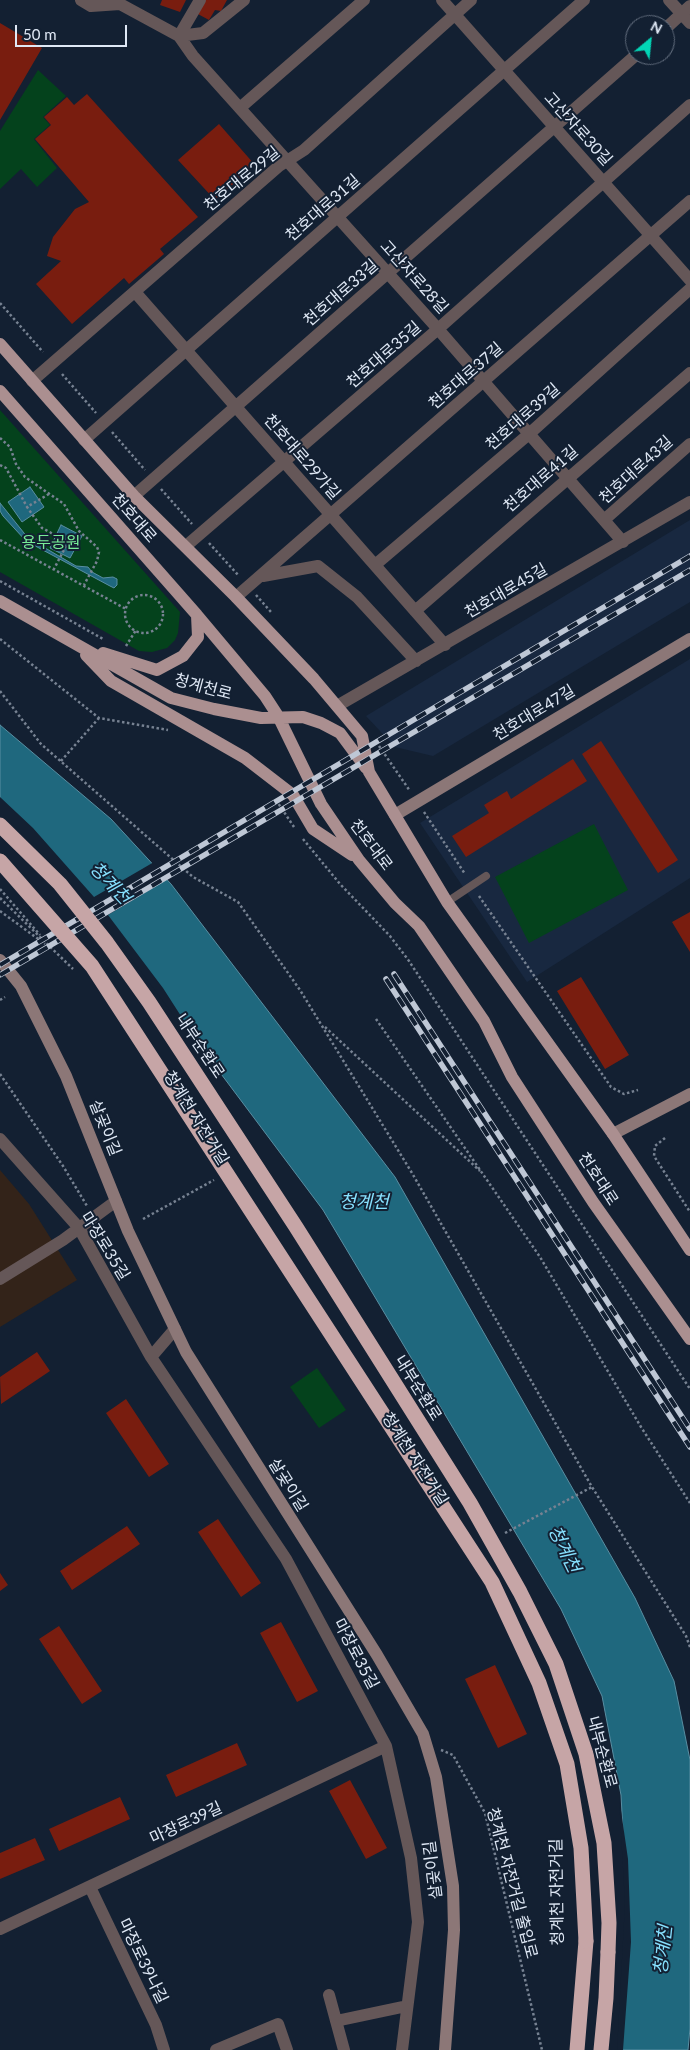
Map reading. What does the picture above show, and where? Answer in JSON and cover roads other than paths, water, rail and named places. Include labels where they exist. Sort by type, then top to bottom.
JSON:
[{"type":"highway","name":"내부순환로","points":[[0,825],[60,884],[107,943],[149,1002],[296,1227],[470,1503],[538,1627],[556,1664],[578,1725],[600,1817],[606,1869],[609,1922],[606,1998],[601,2050]]},
{"type":"highway","points":[[0,861],[92,966],[492,1582],[539,1683],[566,1764],[581,1848],[586,1941],[577,2050]]},
{"type":"main road","name":"천호대로","points":[[0,344],[134,496],[236,597],[337,706],[362,736],[369,772],[447,902],[613,1134],[690,1250]]},
{"type":"main road","name":"천호대로","points":[[0,391],[198,615],[265,696],[278,716],[321,804],[359,860],[396,903],[419,926],[484,1022],[512,1077],[588,1194],[690,1339]]},
{"type":"main road","name":"청계천로","points":[[0,601],[171,698],[261,718],[278,716],[304,717],[340,733],[369,772]]},
{"type":"main road","points":[[76,644],[157,670],[182,656],[198,637],[198,615]]},
{"type":"main road","name":"천호대로47길","points":[[395,815],[690,639]]},
{"type":"main road","points":[[76,644],[111,681],[245,758],[294,795],[313,829],[359,860]]},
{"type":"main road","name":"살곶이길","points":[[0,960],[21,986],[66,1076],[116,1201],[191,1360],[377,1655],[423,1734],[436,1777],[453,1886],[454,1930],[446,2050]]},
{"type":"main road","points":[[613,1134],[690,1094]]},
{"type":"street","name":"고산자로28길","points":[[81,0],[90,6],[120,1],[179,36],[193,56],[241,107],[438,329],[623,542]]},
{"type":"street","points":[[179,36],[200,0]]},
{"type":"street","points":[[179,36],[203,32],[244,0]]},
{"type":"street","points":[[241,107],[364,0]]},
{"type":"street","name":"고산자로30길","points":[[442,0],[690,280]]},
{"type":"street","name":"천호대로29길","points":[[32,380],[279,166],[311,144],[471,0]]},
{"type":"street","name":"천호대로31길","points":[[84,440],[584,0]]},
{"type":"street","points":[[669,0],[687,15],[675,23]]},
{"type":"street","name":"천호대로33길","points":[[134,496],[625,65]]},
{"type":"street","name":"천호대로35길","points":[[186,546],[438,329],[690,105]]},
{"type":"street","name":"천호대로37길","points":[[236,597],[263,576],[690,201]]},
{"type":"street","name":"천호대로39길","points":[[375,565],[529,434],[690,289]]},
{"type":"street","name":"천호대로29가길","points":[[135,292],[445,645]]},
{"type":"street","name":"천호대로41길","points":[[415,611],[690,373]]},
{"type":"street","name":"천호대로43길","points":[[604,520],[690,444]]},
{"type":"street","name":"천호대로45길","points":[[337,706],[690,502]]},
{"type":"street","name":"천호대로37길","points":[[263,576],[318,566],[357,598],[416,662]]},
{"type":"street","name":"마장로35길","points":[[0,1139],[79,1228],[151,1357],[286,1559],[386,1746],[411,1858],[418,1922],[402,2050]]},
{"type":"street","points":[[0,1279],[79,1228],[116,1201]]},
{"type":"street","points":[[151,1357],[175,1329]]},
{"type":"street","name":"마장로39길","points":[[0,1929],[386,1746]]},
{"type":"street","name":"마장로39나길","points":[[90,1886],[156,2025],[164,2050]]},
{"type":"street","points":[[329,1995],[344,2050]]},
{"type":"street","points":[[336,2021],[406,2006]]},
{"type":"street","points":[[216,2050],[237,2046],[278,2024],[287,2050]]},
{"type":"lane","points":[[447,902],[486,876]]},
{"type":"water","points":[[30,487],[44,507],[22,522],[8,502]]},
{"type":"water","points":[[0,503],[28,538],[76,566],[88,567],[92,572],[103,578],[113,577],[117,579],[117,585],[114,588],[26,541],[3,516],[0,511]]},
{"type":"water","points":[[61,525],[82,536],[70,558],[50,548]]},
{"type":"water","name":"청계천","points":[[0,725],[111,819],[171,884],[395,1177],[635,1598],[674,1681],[690,1760],[690,2028],[688,2050],[619,2050],[627,1904],[621,1795],[602,1696],[561,1609],[323,1210],[90,899],[0,813]]},
{"type":"railway","points":[[0,965],[690,556]]},
{"type":"railway","points":[[0,975],[690,570]]},
{"type":"railway","points":[[394,974],[690,1429]]},
{"type":"railway","points":[[386,979],[690,1447]]},
{"type":"park label","name":"용두공원","points":[[51,543]]}]
